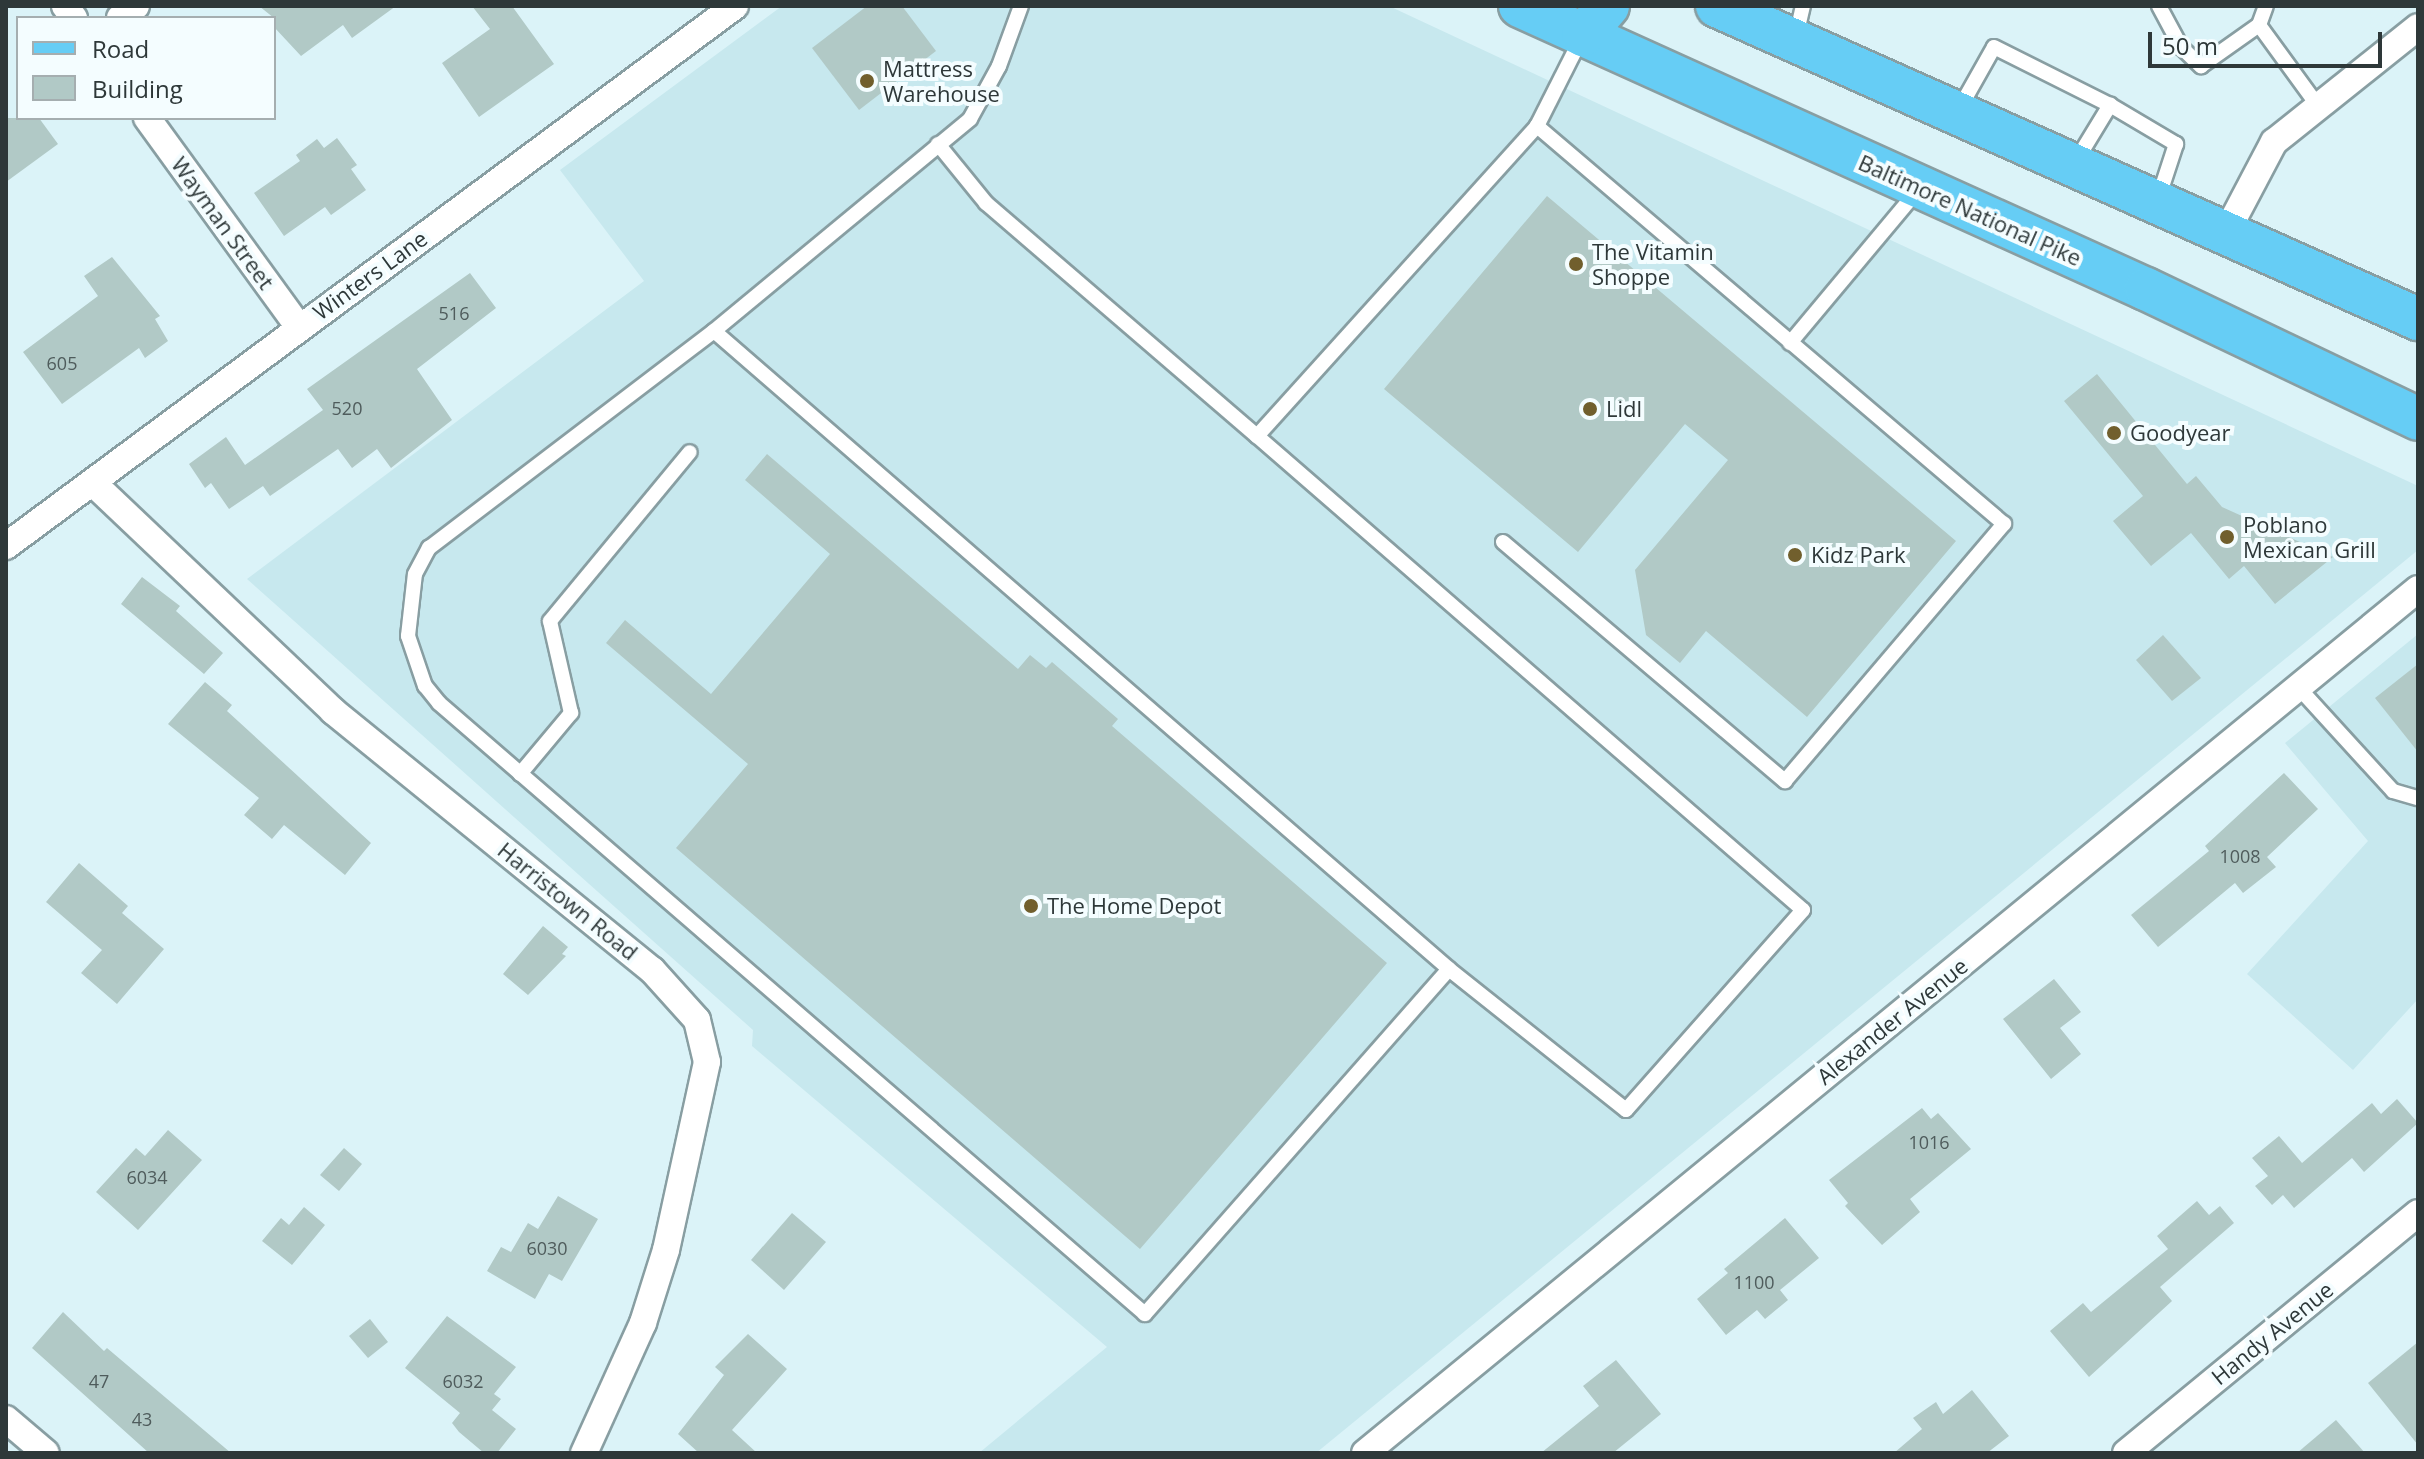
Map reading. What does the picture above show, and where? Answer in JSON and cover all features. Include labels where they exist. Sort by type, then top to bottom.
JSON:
[{"type":"main road","name":"Baltimore National Pike","points":[[1520,6],[1595,20],[1920,187],[2418,419]]},
{"type":"main road","points":[[1717,6],[1799,23],[1958,111],[2418,319]]},
{"type":"street","name":"Winters Lane","points":[[6,546],[94,484],[299,327],[735,6]]},
{"type":"street","points":[[2227,231],[2274,142],[2418,27]]},
{"type":"street","name":"Wayman Street","points":[[148,120],[299,327]]},
{"type":"street","name":"Harristown Road","points":[[94,484],[333,711],[652,970],[697,1020],[707,1062],[666,1250],[643,1323],[584,1453]]},
{"type":"street","name":"Alexander Avenue","points":[[1365,1453],[2418,589]]},
{"type":"street","name":"Handy Avenue","points":[[2126,1453],[2418,1213]]},
{"type":"street","points":[[6,1419],[46,1453]]},
{"type":"lane","points":[[1021,6],[985,97],[970,119],[714,331],[448,529],[415,574],[408,636],[425,686],[520,774],[1145,1314],[1449,969]]},
{"type":"lane","points":[[2159,6],[2181,47],[2201,66],[2259,25],[2266,6]]},
{"type":"lane","points":[[1257,436],[1537,126],[1595,20]]},
{"type":"lane","points":[[2259,25],[2318,106]]},
{"type":"lane","points":[[1958,111],[1994,47],[2110,105],[2176,144],[2158,200]]},
{"type":"lane","points":[[2075,163],[2110,105]]},
{"type":"lane","points":[[1503,542],[1785,781],[2004,524],[1537,126]]},
{"type":"lane","points":[[714,331],[1449,969],[1626,1110],[1803,910],[986,203],[938,144]]},
{"type":"lane","points":[[1790,343],[1920,187]]},
{"type":"lane","points":[[520,774],[571,713],[550,621],[690,452]]},
{"type":"lane","points":[[2298,687],[2393,791],[2418,798]]},
{"type":"shaded area","points":[[782,6],[1389,6],[2418,486],[2418,550],[1316,1453],[979,1453],[1107,1347],[752,1046],[753,1030],[247,579],[644,281],[560,170]]},
{"type":"shaded area","points":[[2418,634],[2418,999],[2353,1070],[2247,974],[2368,841],[2285,743]]},
{"type":"building","points":[[259,6],[396,6],[352,38],[343,25],[301,56],[276,29],[276,16]]},
{"type":"building","points":[[472,6],[512,6],[554,64],[479,117],[442,63],[490,29]]},
{"type":"building","name":"Mattress Warehouse","points":[[867,6],[902,6],[936,51],[859,110],[812,48]]},
{"type":"building","points":[[6,118],[40,120],[58,144],[6,182]]},
{"type":"building","points":[[337,138],[357,165],[351,169],[366,190],[331,215],[325,207],[284,236],[254,193],[300,161],[296,155],[317,139],[324,148]]},
{"type":"building","points":[[1547,196],[1956,541],[1807,717],[1706,631],[1680,663],[1646,635],[1635,570],[1728,460],[1685,424],[1578,552],[1384,389]]},
{"type":"building","points":[[112,257],[160,316],[155,319],[168,341],[145,358],[139,348],[62,404],[23,352],[98,296],[84,276]]},
{"type":"building","points":[[470,273],[496,308],[417,369],[452,420],[391,468],[377,449],[352,468],[338,449],[270,496],[263,486],[229,509],[211,483],[205,488],[189,464],[226,437],[245,465],[323,410],[307,389]]},
{"type":"building","points":[[2097,374],[2187,484],[2196,476],[2222,507],[2333,557],[2275,604],[2244,566],[2229,579],[2191,533],[2151,566],[2113,521],[2143,496],[2064,401]]},
{"type":"building","name":"The Home Depot","points":[[767,454],[1018,669],[1030,655],[1046,668],[1052,662],[1118,719],[1112,726],[1387,963],[1140,1249],[676,848],[748,764],[606,643],[625,620],[711,694],[830,554],[745,480]]},
{"type":"building","points":[[142,577],[180,606],[176,611],[223,653],[204,674],[121,604]]},
{"type":"building","points":[[2163,635],[2201,678],[2172,701],[2136,660]]},
{"type":"building","points":[[2418,664],[2418,752],[2375,698]]},
{"type":"building","points":[[205,682],[232,705],[227,711],[371,843],[345,875],[284,825],[272,839],[244,815],[259,798],[168,724]]},
{"type":"building","points":[[2284,773],[2318,809],[2267,857],[2276,867],[2243,893],[2235,883],[2158,947],[2131,915],[2209,851],[2205,846]]},
{"type":"building","points":[[79,863],[128,906],[122,913],[164,949],[117,1004],[81,973],[102,950],[46,902]]},
{"type":"building","points":[[543,926],[568,947],[562,954],[566,956],[528,995],[503,974]]},
{"type":"building","points":[[2054,979],[2081,1012],[2060,1028],[2081,1054],[2051,1079],[2003,1019]]},
{"type":"building","points":[[2397,1099],[2418,1123],[2364,1172],[2352,1158],[2294,1208],[2283,1195],[2272,1205],[2255,1186],[2268,1176],[2252,1158],[2279,1136],[2302,1163],[2372,1103],[2381,1114]]},
{"type":"building","points":[[1922,1108],[1931,1119],[1938,1113],[1971,1149],[1910,1199],[1920,1212],[1882,1245],[1845,1206],[1848,1203],[1829,1180]]},
{"type":"building","points":[[168,1130],[202,1160],[138,1230],[96,1192],[136,1148],[145,1156]]},
{"type":"building","points":[[344,1148],[362,1164],[339,1191],[320,1175]]},
{"type":"building","points":[[558,1196],[598,1219],[562,1281],[549,1274],[535,1299],[487,1271],[501,1247],[511,1252],[528,1223],[538,1229]]},
{"type":"building","points":[[2197,1201],[2209,1215],[2220,1206],[2234,1223],[2160,1287],[2172,1301],[2089,1377],[2050,1331],[2083,1303],[2091,1312],[2168,1249],[2157,1236]]},
{"type":"building","points":[[304,1207],[325,1225],[292,1265],[262,1241],[281,1218],[289,1225]]},
{"type":"building","points":[[792,1213],[826,1242],[784,1290],[751,1260]]},
{"type":"building","points":[[1785,1218],[1819,1258],[1780,1290],[1788,1300],[1765,1319],[1757,1310],[1726,1335],[1697,1299],[1728,1273],[1724,1269]]},
{"type":"building","points":[[63,1312],[104,1351],[107,1348],[231,1453],[149,1453],[32,1348]]},
{"type":"building","points":[[447,1316],[516,1367],[494,1394],[501,1399],[492,1410],[516,1429],[497,1453],[484,1453],[459,1432],[452,1423],[460,1413],[405,1368]]},
{"type":"building","points":[[370,1319],[388,1342],[368,1358],[349,1336]]},
{"type":"building","points":[[748,1334],[787,1369],[732,1430],[757,1453],[699,1453],[678,1434],[724,1375],[715,1367]]},
{"type":"building","points":[[2418,1342],[2418,1445],[2368,1383]]},
{"type":"building","points":[[1616,1360],[1661,1414],[1613,1453],[1541,1453],[1599,1406],[1583,1386]]},
{"type":"building","points":[[1972,1390],[2009,1436],[1987,1453],[1894,1453],[1922,1429],[1913,1418],[1936,1402],[1943,1414]]},
{"type":"building","points":[[2336,1420],[2365,1453],[2297,1453]]},
{"type":"place","name":"Mattress Warehouse","points":[[867,81]]},
{"type":"place","name":"The Vitamin Shoppe","points":[[1576,264]]},
{"type":"place","name":"Lidl","points":[[1590,409]]},
{"type":"place","name":"Goodyear","points":[[2114,433]]},
{"type":"place","name":"Poblano Mexican Grill","points":[[2227,537]]},
{"type":"place","name":"Kidz Park","points":[[1795,555]]},
{"type":"place","name":"The Home Depot","points":[[1031,906]]}]
